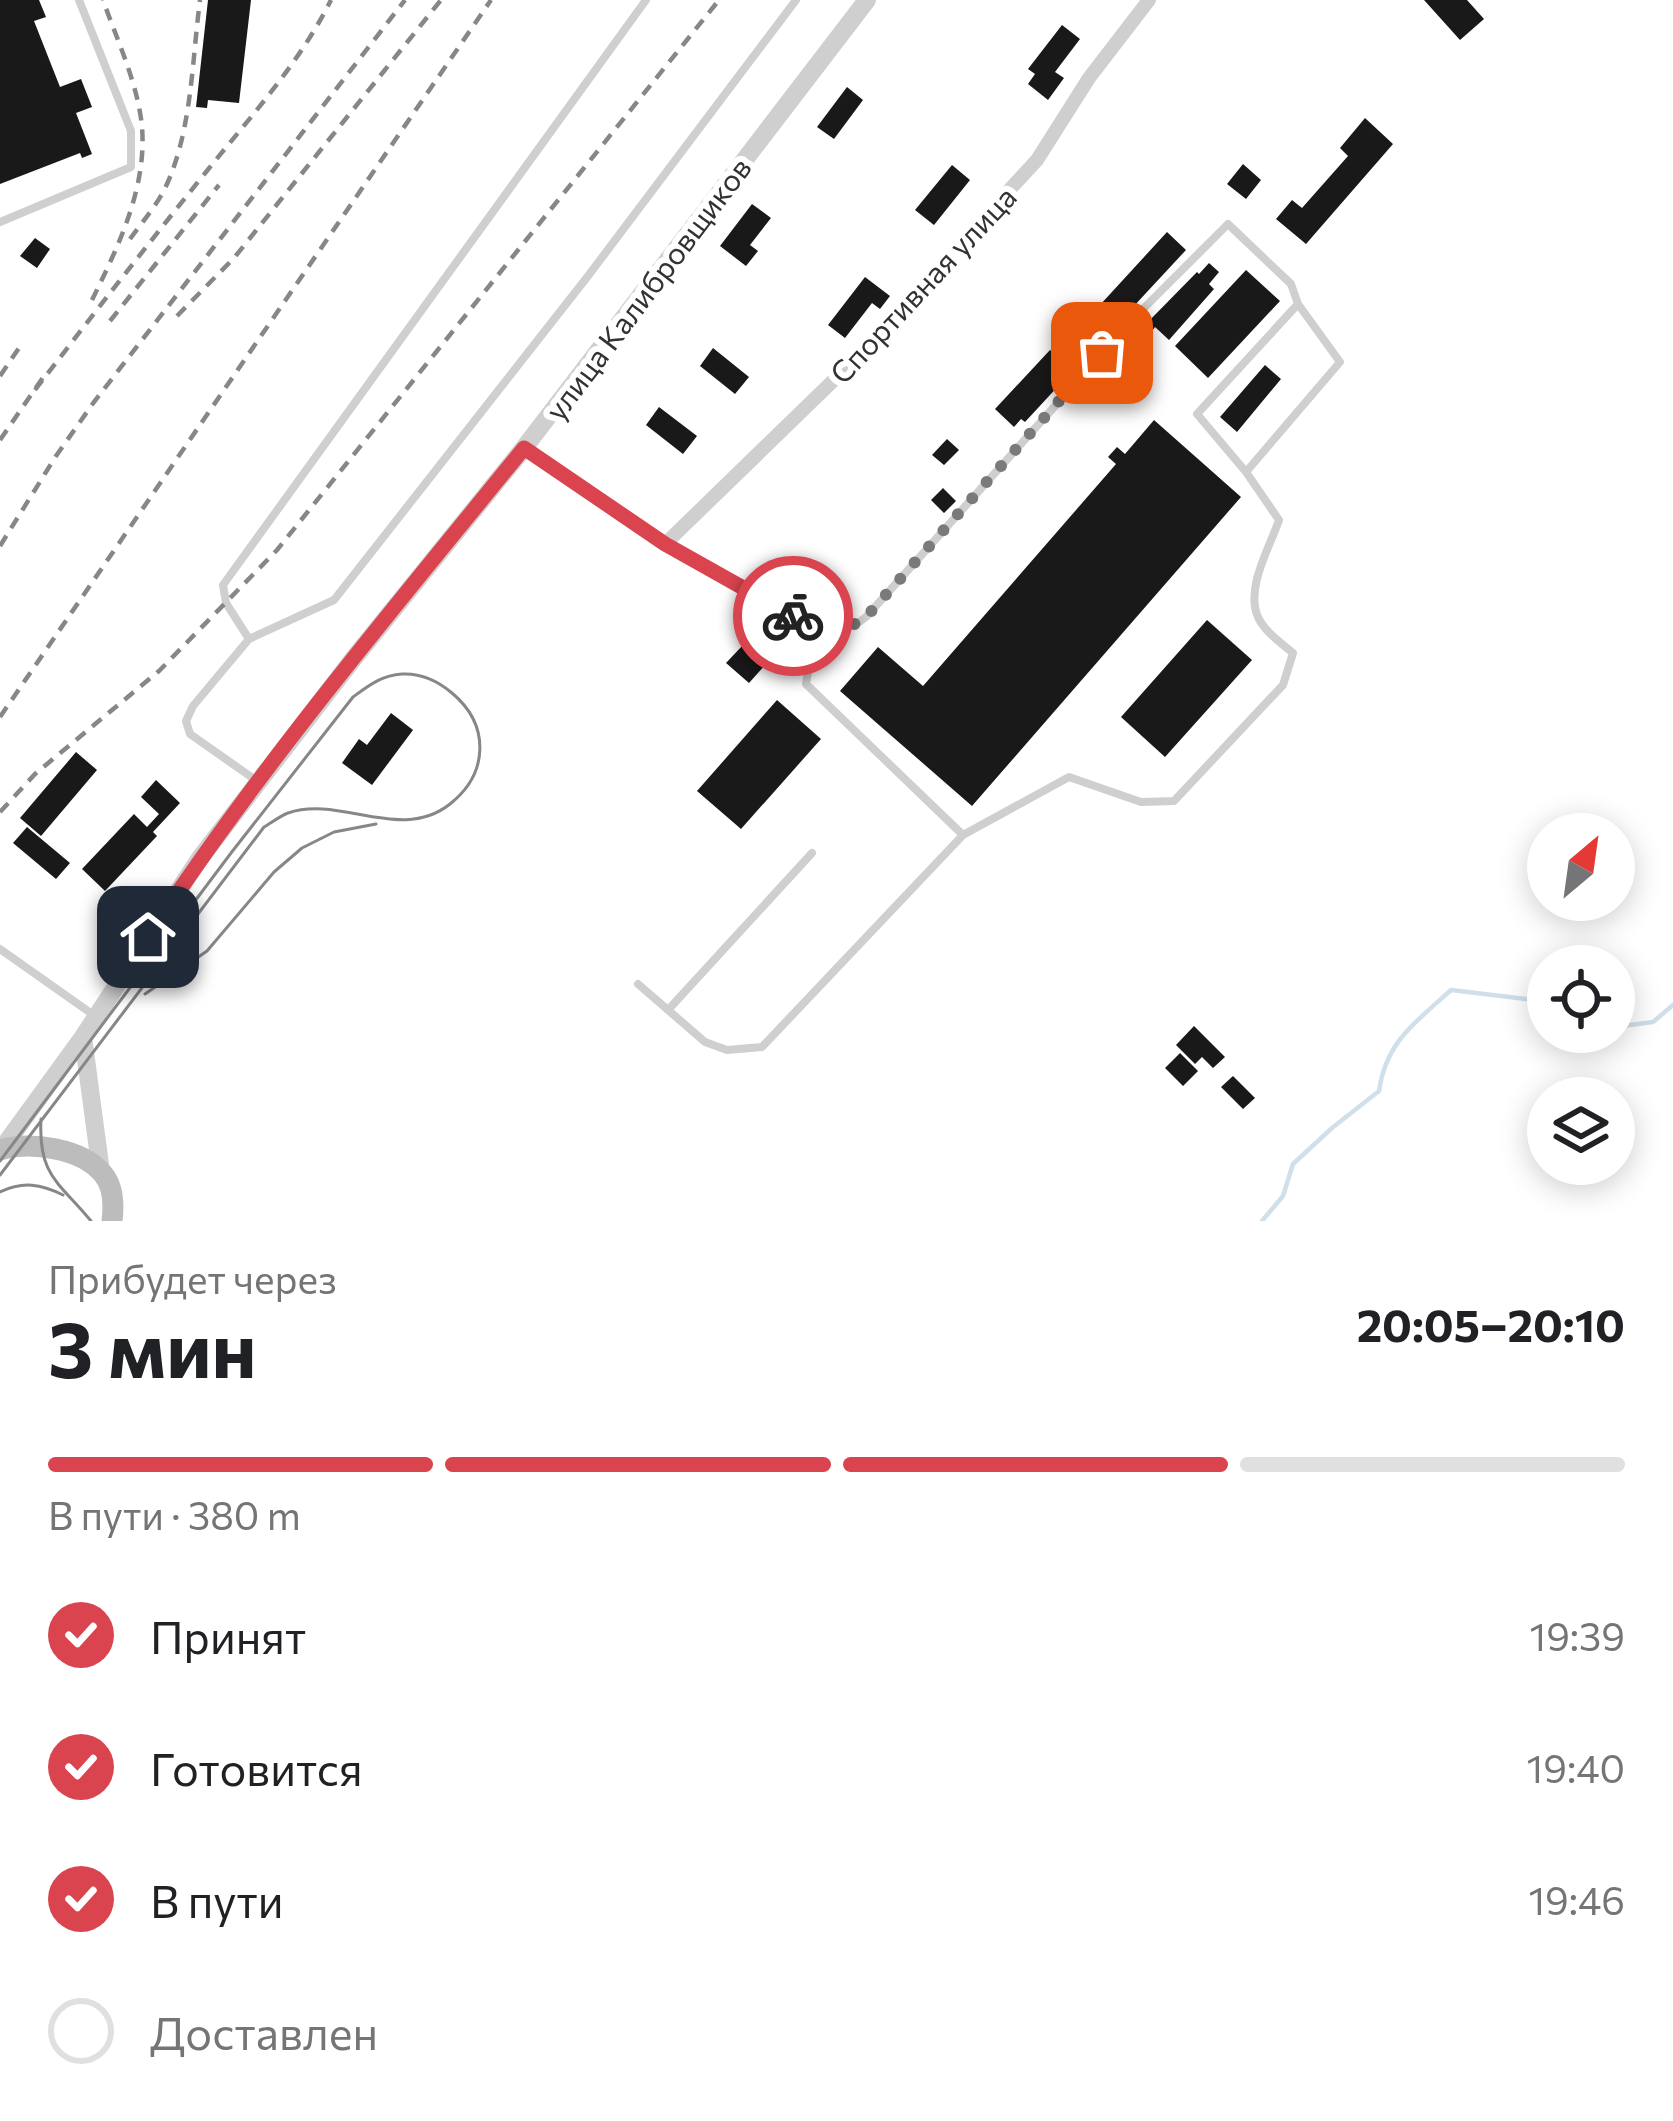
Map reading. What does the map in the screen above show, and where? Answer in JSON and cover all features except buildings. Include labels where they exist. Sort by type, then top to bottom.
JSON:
[{"type":"main road","points":[[0,1150],[51,1150],[86,1161],[109,1184],[112,1221]]},
{"type":"street","name":"улица Калибровщиков","points":[[0,1150],[83,1037],[200,858],[524,448],[867,0]]},
{"type":"street","name":"Спортивная улица","points":[[665,544],[837,376],[1037,160],[1089,78],[1150,0]]},
{"type":"street","points":[[524,448],[665,544]]},
{"type":"street","points":[[83,1037],[101,1172]]},
{"type":"lane","points":[[0,222],[131,167],[131,131],[79,0]]},
{"type":"lane","points":[[249,639],[226,603],[223,585],[646,0]]},
{"type":"lane","points":[[258,782],[190,734],[186,721],[193,706],[249,639],[334,600],[796,0]]},
{"type":"lane","points":[[665,544],[815,628],[853,627],[1132,320],[1228,224],[1291,284],[1298,304],[1340,362],[1246,472]]},
{"type":"lane","points":[[638,984],[705,1042],[727,1050],[762,1047],[963,835],[1069,777],[1141,802],[1174,801],[1283,685],[1293,652],[1258,617],[1254,591],[1280,520],[1197,414],[1298,304]]},
{"type":"lane","points":[[815,628],[806,685],[963,835]]},
{"type":"lane","points":[[668,1010],[812,853]]},
{"type":"lane","points":[[0,949],[96,1016]]},
{"type":"waterway","points":[[1262,1221],[1283,1196],[1293,1164],[1379,1091],[1396,1046],[1451,990],[1527,999]]},
{"type":"waterway","points":[[1635,1024],[1653,1022],[1673,1005]]},
{"type":"tram line","points":[[0,1161],[353,697],[382,679],[402,674],[429,679],[452,693],[473,719],[480,749],[478,764],[463,792],[431,815],[411,819],[308,809],[288,813],[264,827],[0,1175]]},
{"type":"tram line","points":[[145,994],[207,951],[274,872],[302,848],[334,832],[376,824]]},
{"type":"tram line","points":[[41,1119],[47,1166],[91,1221]]},
{"type":"tram line","points":[[0,1192],[32,1185],[63,1195]]},
{"type":"railway","points":[[92,300],[129,216],[142,150],[136,95],[103,0]]},
{"type":"railway","points":[[130,239],[159,198],[175,163],[186,117],[200,0]]},
{"type":"railway","points":[[35,390],[273,89],[331,0]]},
{"type":"railway","points":[[0,546],[94,402],[405,0]]},
{"type":"railway","points":[[177,316],[234,258],[441,0]]},
{"type":"railway","points":[[0,717],[491,0]]},
{"type":"railway","points":[[0,812],[35,774],[159,671],[277,550],[719,0]]},
{"type":"railway","points":[[110,321],[219,185]]},
{"type":"railway","points":[[0,376],[23,342]]},
{"type":"railway","points":[[0,440],[44,376]]},
{"type":"way so far","points":[[793,616],[815,628],[837,630],[853,627],[866,617],[1102,353]]},
{"type":"route","points":[[148,937],[200,858],[524,448],[665,544],[793,616]]}]
